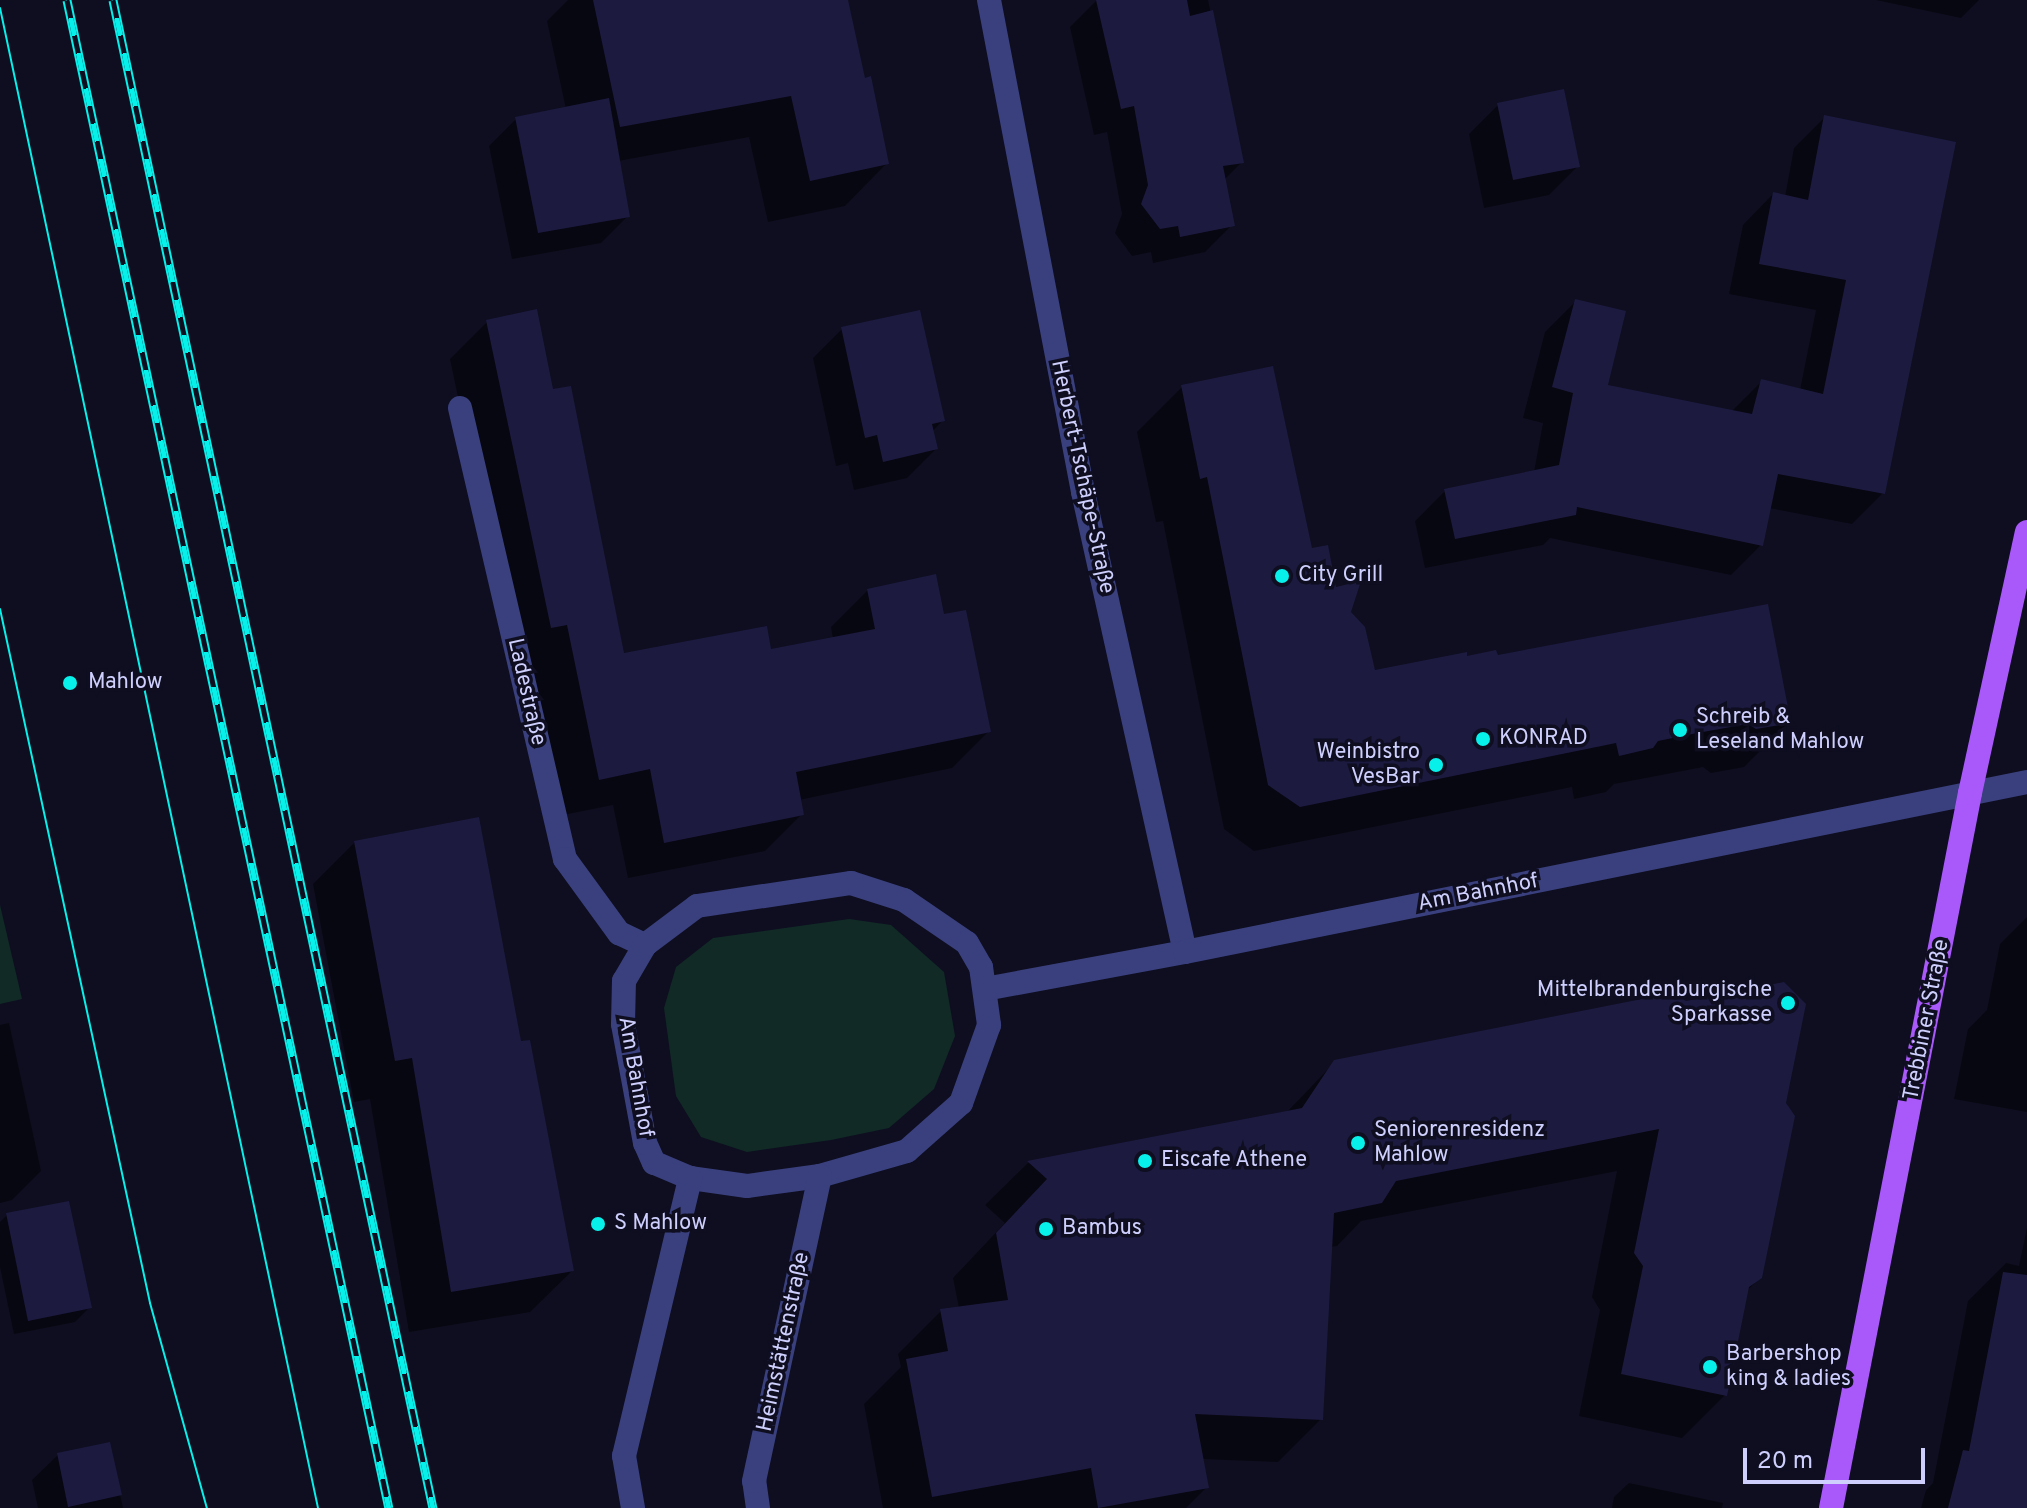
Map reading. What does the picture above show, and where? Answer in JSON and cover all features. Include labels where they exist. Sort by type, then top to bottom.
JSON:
[{"type":"main road","name":"Trebbiner Straße","points":[[1831,1508],[1970,793],[2027,532]]},
{"type":"street","name":"Herbert-Tschäpe-Straße","points":[[989,0],[1083,492],[1185,952]]},
{"type":"street","name":"Ladestraße","points":[[460,408],[565,859],[619,933],[645,945]]},
{"type":"street","name":"Am Bahnhof","points":[[985,989],[1185,952],[2027,782]]},
{"type":"street","name":"Am Bahnhof","points":[[851,883],[904,900],[967,943],[981,967],[985,989],[989,1025],[961,1103],[907,1151],[820,1176],[747,1186],[690,1178],[654,1163],[645,1143],[623,1024],[624,981],[645,945],[697,906],[851,883]]},
{"type":"street","name":"Heimstättenstraße","points":[[758,1508],[754,1481],[820,1176]]},
{"type":"street","points":[[633,1508],[624,1456],[690,1178]]},
{"type":"green space","points":[[0,905],[22,999],[0,1004]]},
{"type":"green space","points":[[849,919],[891,925],[944,972],[955,1036],[934,1089],[889,1128],[831,1140],[747,1152],[701,1137],[676,1096],[664,1008],[676,967],[713,938]]},
{"type":"building","points":[[593,0],[848,0],[865,78],[871,76],[889,164],[810,181],[791,96],[620,127]]},
{"type":"building","points":[[1096,0],[1187,0],[1190,16],[1213,10],[1244,163],[1223,166],[1235,226],[1180,237],[1178,226],[1160,229],[1141,204],[1148,185],[1134,106],[1121,109]]},
{"type":"building","points":[[1564,89],[1580,167],[1513,180],[1497,103]]},
{"type":"building","points":[[609,98],[630,217],[538,233],[515,117]]},
{"type":"building","points":[[1824,115],[1956,142],[1885,494],[1778,474],[1763,546],[1577,507],[1576,515],[1455,539],[1444,489],[1559,465],[1573,393],[1552,387],[1575,299],[1626,311],[1608,385],[1752,414],[1761,379],[1823,394],[1846,280],[1759,264],[1773,192],[1808,200]]},
{"type":"building","points":[[537,309],[553,389],[571,386],[624,653],[767,626],[771,649],[875,629],[867,589],[936,574],[944,614],[966,610],[991,732],[796,772],[804,815],[664,843],[650,769],[599,780],[567,625],[551,628],[486,320]]},
{"type":"building","points":[[920,310],[945,421],[932,424],[938,449],[883,462],[877,435],[865,438],[841,327]]},
{"type":"building","points":[[1273,366],[1312,548],[1328,545],[1336,587],[1361,581],[1351,612],[1365,627],[1375,670],[1467,652],[1467,656],[1496,650],[1498,655],[1768,604],[1791,723],[1756,729],[1748,724],[1697,733],[1658,741],[1653,748],[1619,756],[1616,743],[1300,807],[1268,785],[1207,477],[1200,479],[1181,385]]},
{"type":"building","points":[[479,817],[521,1041],[530,1040],[574,1271],[451,1292],[412,1058],[395,1061],[354,841]]},
{"type":"building","points":[[1784,982],[1806,1004],[1786,1103],[1795,1116],[1762,1278],[1749,1287],[1727,1396],[1621,1374],[1643,1266],[1634,1253],[1659,1129],[1396,1181],[1382,1203],[1334,1213],[1323,1420],[1195,1414],[1209,1488],[1098,1508],[1091,1468],[932,1497],[906,1359],[948,1351],[940,1309],[1008,1300],[996,1233],[1047,1179],[1027,1161],[1302,1108],[1334,1060],[1672,993],[1686,1001]]},
{"type":"building","points":[[69,1201],[92,1308],[28,1321],[6,1213]]},
{"type":"building","points":[[2003,1272],[2027,1275],[2027,1508],[1948,1508],[1963,1450],[1969,1451]]},
{"type":"building","points":[[110,1442],[122,1495],[68,1507],[57,1453]]},
{"type":"tram line","points":[[0,8],[318,1508]]},
{"type":"tram line","points":[[0,609],[150,1303],[207,1508]]},
{"type":"railway","points":[[67,0],[389,1508]]},
{"type":"railway","points":[[113,0],[433,1508]]},
{"type":"place","name":"City Grill","points":[[1282,576]]},
{"type":"place","name":"Mahlow","points":[[70,683]]},
{"type":"place","name":"Schreib & Leseland Mahlow","points":[[1680,730]]},
{"type":"place","name":"KONRAD","points":[[1483,739]]},
{"type":"place","name":"Weinbistro VesBar","points":[[1436,765]]},
{"type":"place","name":"Mittelbrandenburgische Sparkasse","points":[[1788,1003]]},
{"type":"place","name":"Seniorenresidenz Mahlow","points":[[1358,1143]]},
{"type":"place","name":"Eiscafe Athene","points":[[1145,1161]]},
{"type":"place","name":"S Mahlow","points":[[598,1224]]},
{"type":"place","name":"Bambus","points":[[1046,1229]]},
{"type":"place","name":"Barbershop king & ladies","points":[[1710,1367]]}]
